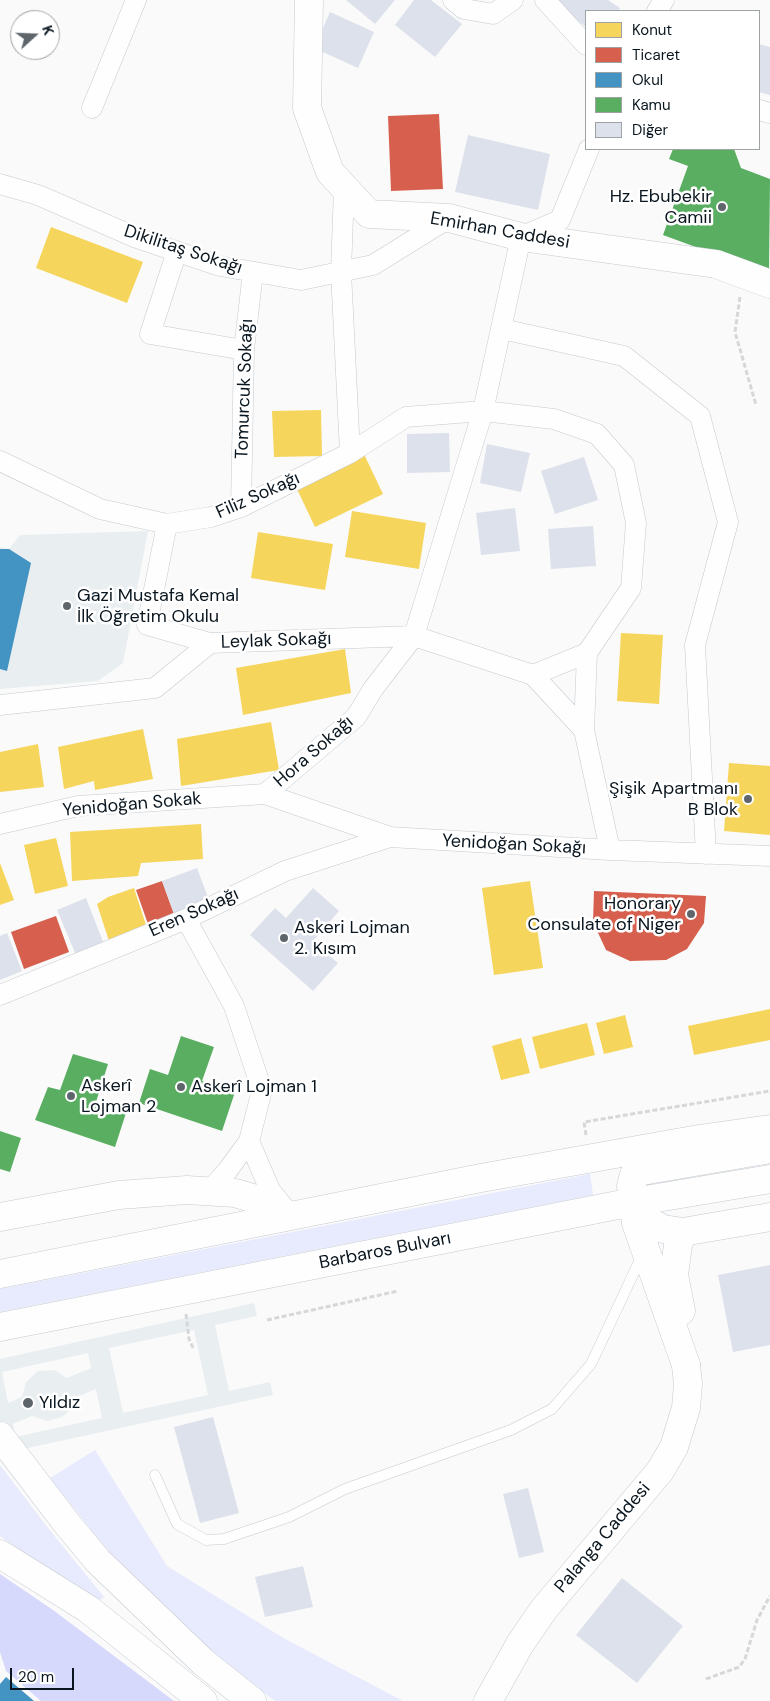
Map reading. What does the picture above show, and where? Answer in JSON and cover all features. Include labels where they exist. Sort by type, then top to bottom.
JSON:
[{"type":"main road","name":"Emirhan Caddesi","points":[[309,0],[307,108],[330,172],[370,214],[449,218],[521,237],[716,264],[770,284]]},
{"type":"main road","points":[[1,1274],[608,1154],[770,1130]]},
{"type":"main road","points":[[686,1365],[636,1223],[631,1186],[634,1175],[642,1171],[770,1149]]},
{"type":"main road","name":"Barbaros Bulvarı","points":[[9,1325],[633,1202],[770,1179]]},
{"type":"main road","points":[[0,1217],[119,1195],[161,1191],[234,1193],[266,1202],[290,1216]]},
{"type":"main road","points":[[633,1202],[648,1221],[663,1229],[682,1232],[770,1217]]},
{"type":"main road","points":[[682,1232],[678,1245],[674,1276],[687,1339],[686,1365]]},
{"type":"main road","name":"Palanga Caddesi","points":[[488,1701],[520,1644],[544,1609],[660,1470],[674,1447],[686,1408],[688,1384],[686,1365]]},
{"type":"main road","points":[[0,1436],[98,1561],[203,1662],[252,1701]]},
{"type":"main road","points":[[0,1554],[88,1610],[203,1701]]},
{"type":"street","points":[[92,108],[136,0]]},
{"type":"street","points":[[453,0],[464,9],[493,14],[513,0]]},
{"type":"street","points":[[545,0],[585,44]]},
{"type":"street","points":[[414,636],[483,411],[521,237],[560,220],[589,150]]},
{"type":"street","name":"Dikilitaş Sokağı","points":[[0,184],[38,195],[137,238],[220,266],[301,280],[373,265],[449,218]]},
{"type":"street","points":[[344,188],[341,272],[350,453]]},
{"type":"street","points":[[177,251],[150,334],[244,350]]},
{"type":"street","name":"Tomurcuk Sokağı","points":[[241,507],[244,350],[253,272]]},
{"type":"street","points":[[502,329],[624,356],[700,416],[728,522],[695,645],[706,854]]},
{"type":"street","name":"Filiz Sokağı","points":[[0,461],[100,509],[167,524],[211,517],[241,507],[350,453],[406,417],[483,411],[554,418],[597,434],[624,465],[636,523],[631,588],[587,653]]},
{"type":"street","points":[[167,524],[147,626],[210,643]]},
{"type":"street","name":"Leylak Sokağı","points":[[0,705],[155,688],[210,643],[414,636],[533,675]]},
{"type":"street","name":"Hora Sokağı","points":[[265,794],[356,717],[373,689],[414,636]]},
{"type":"street","points":[[584,730],[533,675],[587,653],[584,730],[610,850]]},
{"type":"street","name":"Yenidoğan Sokağı","points":[[265,794],[390,837],[610,850],[770,856]]},
{"type":"street","name":"Yenidoğan Sokak","points":[[0,824],[78,806],[265,794]]},
{"type":"street","name":"Eren Sokağı","points":[[0,996],[186,919],[285,871],[390,837]]},
{"type":"street","points":[[186,919],[234,1006],[262,1090],[248,1141],[228,1170],[209,1191]]},
{"type":"street","points":[[248,1141],[270,1190],[290,1216]]},
{"type":"lane","points":[[155,1475],[177,1524],[206,1540],[224,1539],[289,1517],[345,1489],[511,1430],[552,1409],[591,1364],[638,1264],[647,1257]]},
{"type":"path","points":[[744,274],[735,332],[756,405]]},
{"type":"path","points":[[588,1143],[584,1122],[770,1091]]},
{"type":"path","points":[[267,1320],[398,1291]]},
{"type":"path","points":[[185,1307],[189,1339],[194,1350]]},
{"type":"path","points":[[706,1679],[725,1673],[742,1663],[758,1620],[770,1596]]},
{"type":"shaded area","name":"Gazi Mustafa Kemal İlk Öğretim Okulu","points":[[148,531],[123,663],[98,681],[0,689],[0,547],[9,549],[20,535]]},
{"type":"shaded area","points":[[590,1174],[593,1195],[0,1312],[0,1289]]},
{"type":"shaded area","points":[[254,1303],[257,1316],[215,1325],[229,1391],[270,1382],[273,1395],[0,1454],[0,1359]],"holes":[[[194,1330],[208,1395],[123,1413],[109,1348]],[[88,1353],[91,1368],[67,1378],[54,1370],[38,1371],[26,1382],[22,1397],[8,1403],[2,1372]],[[96,1389],[102,1418],[15,1437],[13,1424],[32,1416],[47,1421],[62,1417],[68,1412],[74,1398]]]},
{"type":"shaded area","points":[[95,1450],[167,1566],[285,1639],[403,1701],[275,1701],[199,1643],[125,1572],[50,1478]]},
{"type":"shaded area","points":[[0,1465],[104,1597],[96,1603],[0,1536]]},
{"type":"shaded area","points":[[0,1574],[53,1610],[174,1701],[41,1701],[6,1671],[0,1652]]},
{"type":"building: Konut","points":[[51,227],[143,262],[127,303],[36,268]]},
{"type":"building: Konut","points":[[321,410],[322,456],[274,457],[272,411]]},
{"type":"building: Konut","points":[[363,452],[383,494],[315,527],[295,485]]},
{"type":"building: Konut","points":[[352,511],[426,523],[419,569],[345,557]]},
{"type":"building: Konut","points":[[258,532],[333,544],[325,590],[251,578]]},
{"type":"building: Konut","points":[[621,633],[663,635],[659,704],[617,701]]},
{"type":"building: Konut","points":[[345,649],[351,693],[243,715],[236,668]]},
{"type":"building: Konut","points":[[271,722],[279,770],[181,786],[177,739]]},
{"type":"building: Konut","points":[[143,729],[153,779],[95,790],[94,781],[64,789],[58,747]]},
{"type":"building: Konut","points":[[38,744],[44,787],[0,792],[0,752]]},
{"type":"building: Konut","name":"Şişik Apartmanı B Blok","points":[[729,763],[770,766],[770,835],[724,831]]},
{"type":"building: Konut","points":[[201,824],[203,859],[141,863],[138,876],[72,881],[70,832]]},
{"type":"building: Konut","points":[[56,838],[68,886],[35,894],[24,845]]},
{"type":"building: Konut","points":[[0,863],[14,900],[0,905]]},
{"type":"building: Konut","points":[[530,881],[543,968],[494,975],[482,888]]},
{"type":"building: Konut","points":[[134,888],[147,928],[109,941],[97,904],[108,897]]},
{"type":"building: Konut","points":[[770,1009],[770,1040],[694,1055],[688,1026]]},
{"type":"building: Konut","points":[[625,1015],[633,1047],[604,1054],[596,1023]]},
{"type":"building: Konut","points":[[587,1023],[595,1055],[540,1069],[532,1037]]},
{"type":"building: Konut","points":[[521,1038],[530,1073],[501,1080],[492,1046]]},
{"type":"building: Ticaret","points":[[439,114],[443,189],[391,191],[388,116]]},
{"type":"building: Ticaret","points":[[162,881],[174,914],[148,924],[136,890]]},
{"type":"building: Ticaret","points":[[594,891],[706,896],[704,923],[687,949],[666,960],[630,961],[606,950],[593,922]]},
{"type":"building: Ticaret","points":[[56,916],[69,952],[24,969],[11,932]]},
{"type":"building: Okul","points":[[0,549],[9,549],[31,563],[7,671],[0,669]]},
{"type":"building: Okul","points":[[6,1677],[34,1701],[0,1701],[0,1684]]},
{"type":"building: Kamu","name":"Hz. Ebubekir Camii","points":[[673,150],[734,150],[741,168],[770,179],[769,274],[663,235],[688,166],[669,159]]},
{"type":"building: Kamu","name":"Askerî Lojman 1","points":[[181,1036],[214,1047],[202,1081],[235,1092],[222,1131],[139,1103],[150,1069],[168,1075]]},
{"type":"building: Kamu","name":"Askerî Lojman 2","points":[[73,1054],[108,1064],[96,1102],[126,1113],[115,1147],[35,1120],[48,1087],[60,1090]]},
{"type":"building: Kamu","points":[[0,1131],[21,1138],[10,1172],[0,1169]]},
{"type":"building: Diğer","points":[[346,0],[395,0],[375,24]]},
{"type":"building: Diğer","points":[[414,0],[431,0],[462,24],[435,57],[395,25]]},
{"type":"building: Diğer","points":[[549,0],[608,0],[620,8],[619,10],[585,10],[585,26]]},
{"type":"building: Diğer","points":[[330,12],[374,32],[358,68],[314,48]]},
{"type":"building: Diğer","points":[[760,44],[770,47],[770,95],[760,92]]},
{"type":"building: Diğer","points":[[468,135],[550,154],[538,210],[455,192]]},
{"type":"building: Diğer","points":[[449,433],[450,472],[407,473],[407,434]]},
{"type":"building: Diğer","points":[[487,444],[530,453],[521,492],[480,483]]},
{"type":"building: Diğer","points":[[584,457],[598,500],[555,514],[541,471]]},
{"type":"building: Diğer","points":[[515,508],[520,551],[481,555],[476,513]]},
{"type":"building: Diğer","points":[[593,526],[596,566],[551,569],[548,529]]},
{"type":"building: Diğer","points":[[197,868],[209,900],[174,914],[162,881]]},
{"type":"building: Diğer","name":"Askeri Lojman 2. Kısım","points":[[313,888],[339,911],[313,941],[338,963],[313,991],[250,935],[275,908],[286,918]]},
{"type":"building: Diğer","points":[[86,898],[104,944],[76,955],[57,910]]},
{"type":"building: Diğer","points":[[7,933],[22,971],[0,980],[0,936]]},
{"type":"building: Diğer","points":[[770,1265],[770,1345],[733,1352],[718,1275]]},
{"type":"building: Diğer","points":[[213,1417],[239,1513],[200,1523],[174,1427]]},
{"type":"building: Diğer","points":[[528,1488],[544,1552],[519,1558],[503,1494]]},
{"type":"building: Diğer","points":[[303,1566],[313,1607],[265,1617],[255,1577]]},
{"type":"building: Diğer","points":[[622,1578],[683,1626],[637,1683],[576,1635]]},
{"type":"place","name":"Hz. Ebubekir Camii","points":[[722,207]]},
{"type":"place","name":"Gazi Mustafa Kemal İlk Öğretim Okulu","points":[[67,606]]},
{"type":"place","name":"Şişik Apartmanı B Blok","points":[[748,799]]},
{"type":"place","name":"Honorary Consulate of Niger","points":[[691,914]]},
{"type":"place","name":"Askeri Lojman 2. Kısım","points":[[284,938]]},
{"type":"place","name":"Askerî Lojman 1","points":[[181,1087]]},
{"type":"place","name":"Askerî Lojman 2","points":[[71,1096]]},
{"type":"place","name":"Yıldız","points":[[28,1403]]}]
